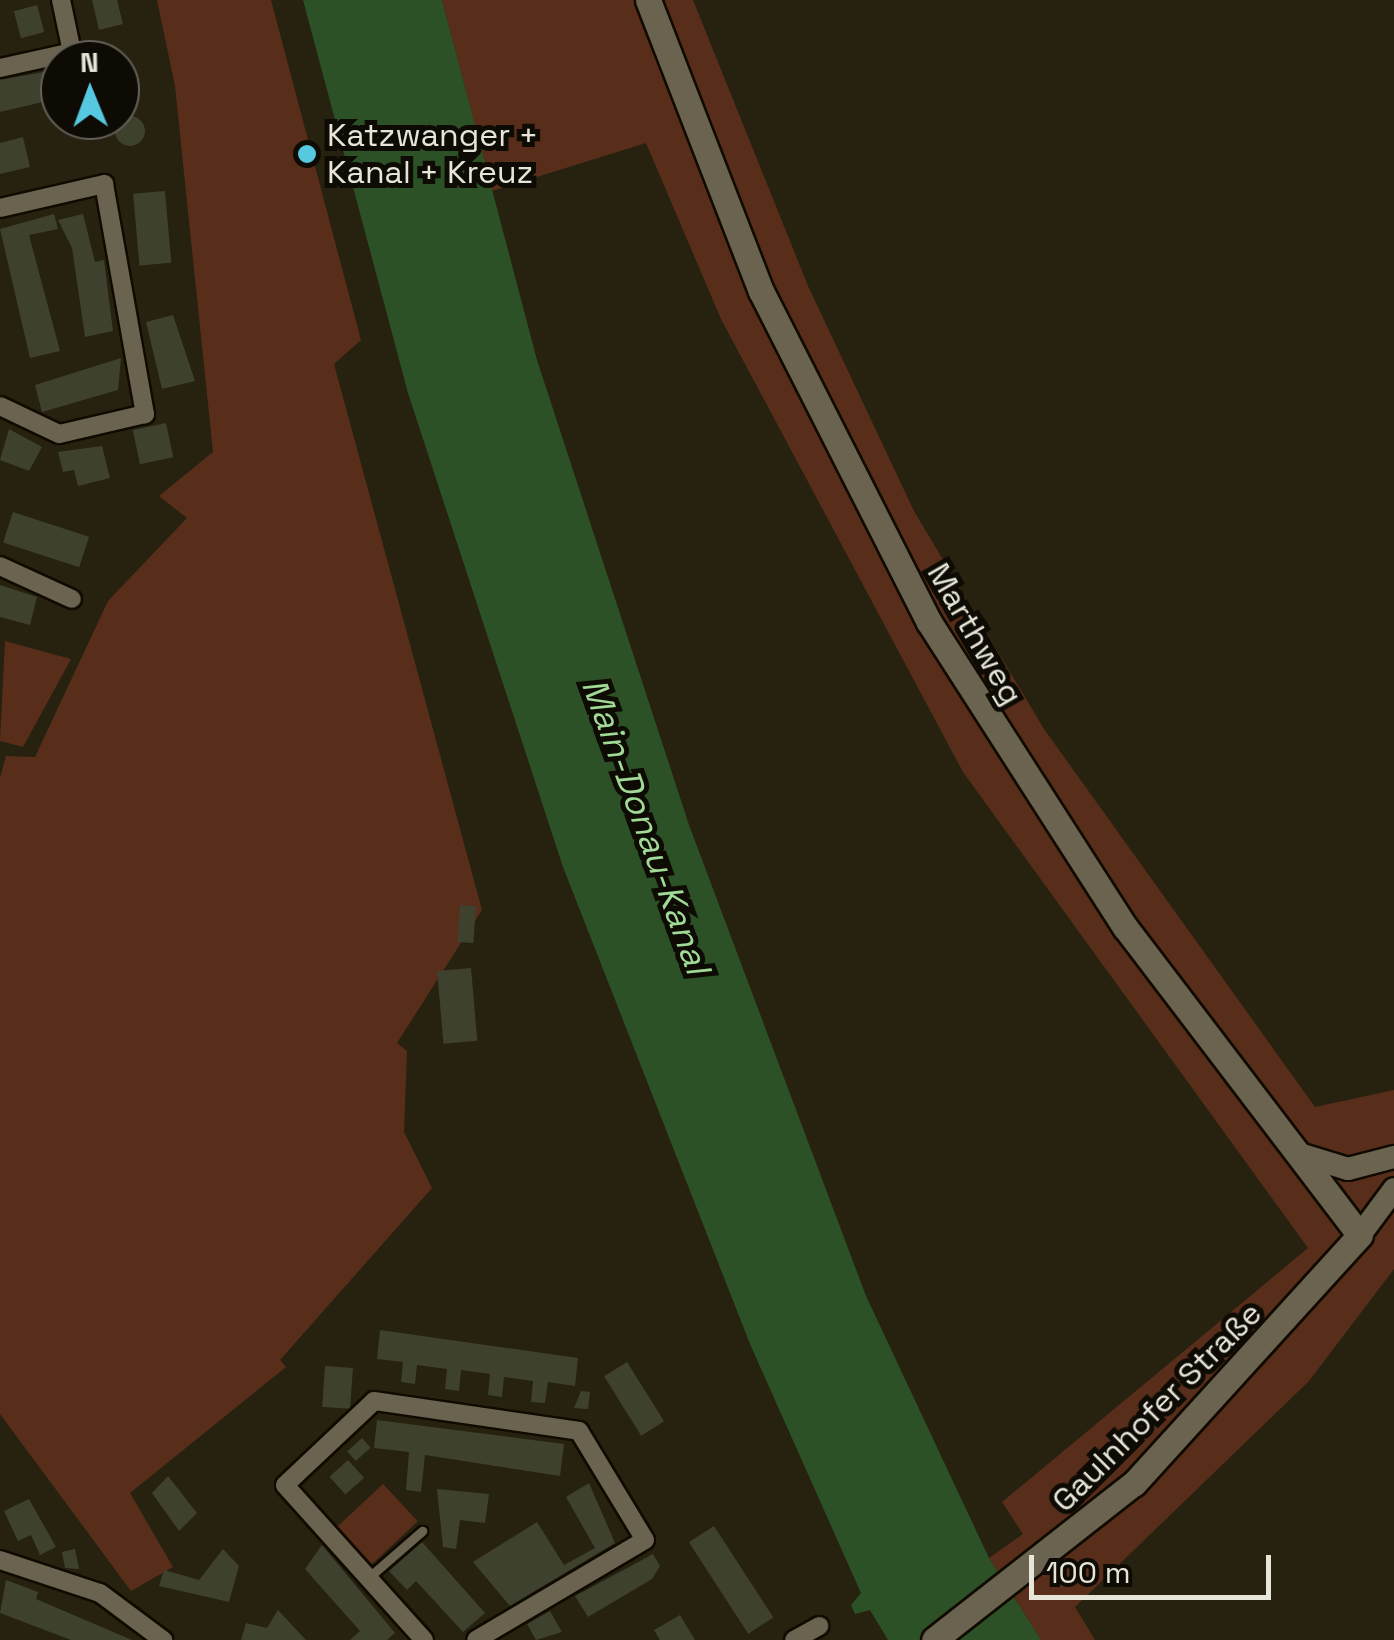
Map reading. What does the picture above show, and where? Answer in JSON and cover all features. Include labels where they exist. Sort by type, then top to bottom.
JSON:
[{"type":"main road","name":"Marthweg","points":[[648,0],[774,320],[929,622],[1065,842],[1360,1236]]},
{"type":"main road","name":"Gaulnhofer Straße","points":[[934,1640],[1054,1553],[1231,1384],[1360,1236]]},
{"type":"street","points":[[0,68],[72,52],[61,0]]},
{"type":"street","points":[[0,208],[104,184],[124,278],[119,299],[145,414],[59,434],[0,406]]},
{"type":"street","points":[[0,566],[72,599]]},
{"type":"street","points":[[1296,1152],[1348,1170],[1394,1157]]},
{"type":"street","points":[[1360,1236],[1394,1190]]},
{"type":"street","points":[[424,1640],[366,1580],[285,1485],[374,1401],[579,1432],[645,1540],[476,1640]]},
{"type":"street","points":[[0,1560],[110,1598],[163,1640]]},
{"type":"street","points":[[794,1640],[818,1626]]},
{"type":"lane","points":[[366,1580],[422,1531]]},
{"type":"shaded area","points":[[157,0],[271,0],[361,340],[334,364],[482,910],[397,1043],[407,1051],[404,1132],[432,1188],[280,1360],[286,1367],[130,1493],[173,1567],[131,1591],[0,1414],[0,778],[6,756],[35,757],[108,601],[187,518],[159,496],[213,452],[175,86]]},
{"type":"shaded area","points":[[442,0],[693,0],[808,286],[914,511],[1044,729],[1315,1107],[1394,1090],[1394,1269],[1309,1381],[1075,1607],[1095,1640],[1041,1640],[989,1558],[1023,1534],[1002,1502],[1308,1248],[963,772],[721,319],[646,143],[492,191]]},
{"type":"shaded area","points":[[5,641],[71,659],[23,747],[0,741]]},
{"type":"shaded area","points":[[383,1484],[418,1521],[372,1564],[337,1527]]},
{"type":"water","name":"Main-Donau-Kanal","points":[[303,0],[442,0],[537,360],[689,825],[866,1296],[989,1558],[1041,1640],[888,1640],[870,1610],[855,1614],[851,1605],[861,1593],[750,1344],[563,867],[408,393]]},
{"type":"building","points":[[92,0],[117,0],[123,24],[99,30]]},
{"type":"building","points":[[37,5],[44,32],[21,38],[14,11]]},
{"type":"building","points":[[40,73],[40,103],[0,112],[0,80]]},
{"type":"building","points":[[140,121],[144,137],[136,145],[124,145],[119,140],[140,140]]},
{"type":"building","points":[[23,137],[30,167],[0,174],[0,143]]},
{"type":"building","points":[[165,191],[171,263],[139,266],[133,194]]},
{"type":"building","points":[[54,214],[58,229],[29,235],[60,351],[30,358],[0,229]]},
{"type":"building","points":[[83,214],[95,262],[104,260],[113,331],[85,337],[72,248],[58,220]]},
{"type":"building","points":[[173,315],[195,381],[162,389],[146,322]]},
{"type":"building","points":[[121,358],[118,390],[42,412],[35,385]]},
{"type":"building","points":[[166,423],[173,457],[140,464],[133,430]]},
{"type":"building","points":[[9,429],[42,447],[29,471],[0,460]]},
{"type":"building","points":[[102,446],[110,478],[78,486],[74,470],[63,472],[58,452]]},
{"type":"building","points":[[13,512],[89,537],[79,567],[3,542]]},
{"type":"building","points":[[0,585],[37,597],[30,625],[0,617]]},
{"type":"building","points":[[460,905],[476,906],[473,943],[457,942]]},
{"type":"building","points":[[471,968],[477,1041],[443,1044],[437,971]]},
{"type":"building","points":[[380,1330],[578,1358],[575,1386],[548,1382],[545,1403],[531,1402],[533,1381],[504,1377],[502,1397],[488,1395],[490,1374],[461,1370],[459,1391],[445,1389],[447,1369],[417,1365],[415,1384],[401,1382],[403,1362],[377,1359]]},
{"type":"building","points":[[627,1362],[664,1421],[641,1436],[604,1376]]},
{"type":"building","points":[[325,1366],[353,1368],[350,1409],[322,1407]]},
{"type":"building","points":[[581,1391],[590,1392],[588,1409],[574,1408]]},
{"type":"building","points":[[377,1420],[564,1444],[560,1476],[425,1455],[421,1492],[406,1490],[409,1452],[374,1448]]},
{"type":"building","points":[[362,1438],[371,1448],[356,1461],[347,1451]]},
{"type":"building","points":[[348,1460],[364,1478],[345,1495],[329,1477]]},
{"type":"building","points":[[168,1476],[197,1513],[179,1531],[152,1493]]},
{"type":"building","points":[[589,1483],[615,1543],[510,1606],[473,1562],[537,1522],[564,1565],[595,1548],[566,1497]]},
{"type":"building","points":[[437,1489],[489,1494],[485,1523],[460,1520],[456,1549],[443,1547]]},
{"type":"building","points":[[29,1499],[56,1547],[40,1555],[31,1535],[18,1541],[4,1511]]},
{"type":"building","points":[[714,1526],[773,1617],[748,1634],[689,1542]]},
{"type":"building","points":[[422,1542],[485,1613],[463,1632],[416,1581],[407,1590],[389,1571]]},
{"type":"building","points":[[322,1545],[395,1633],[387,1640],[350,1640],[360,1631],[305,1569]]},
{"type":"building","points":[[75,1549],[79,1569],[65,1568],[62,1552]]},
{"type":"building","points":[[223,1549],[239,1566],[229,1602],[159,1586],[164,1570],[199,1580]]},
{"type":"building","points":[[653,1554],[660,1566],[652,1579],[588,1617],[575,1596]]},
{"type":"building","points":[[6,1580],[38,1592],[36,1599],[132,1640],[71,1640],[0,1613]]},
{"type":"building","points":[[278,1610],[306,1640],[241,1640],[246,1623],[267,1628]]},
{"type":"building","points":[[550,1611],[562,1632],[536,1640],[527,1624]]},
{"type":"building","points":[[680,1615],[695,1640],[660,1640],[654,1630]]},
{"type":"place","name":"Katzwanger + Kanal + Kreuz","points":[[307,154]]}]
